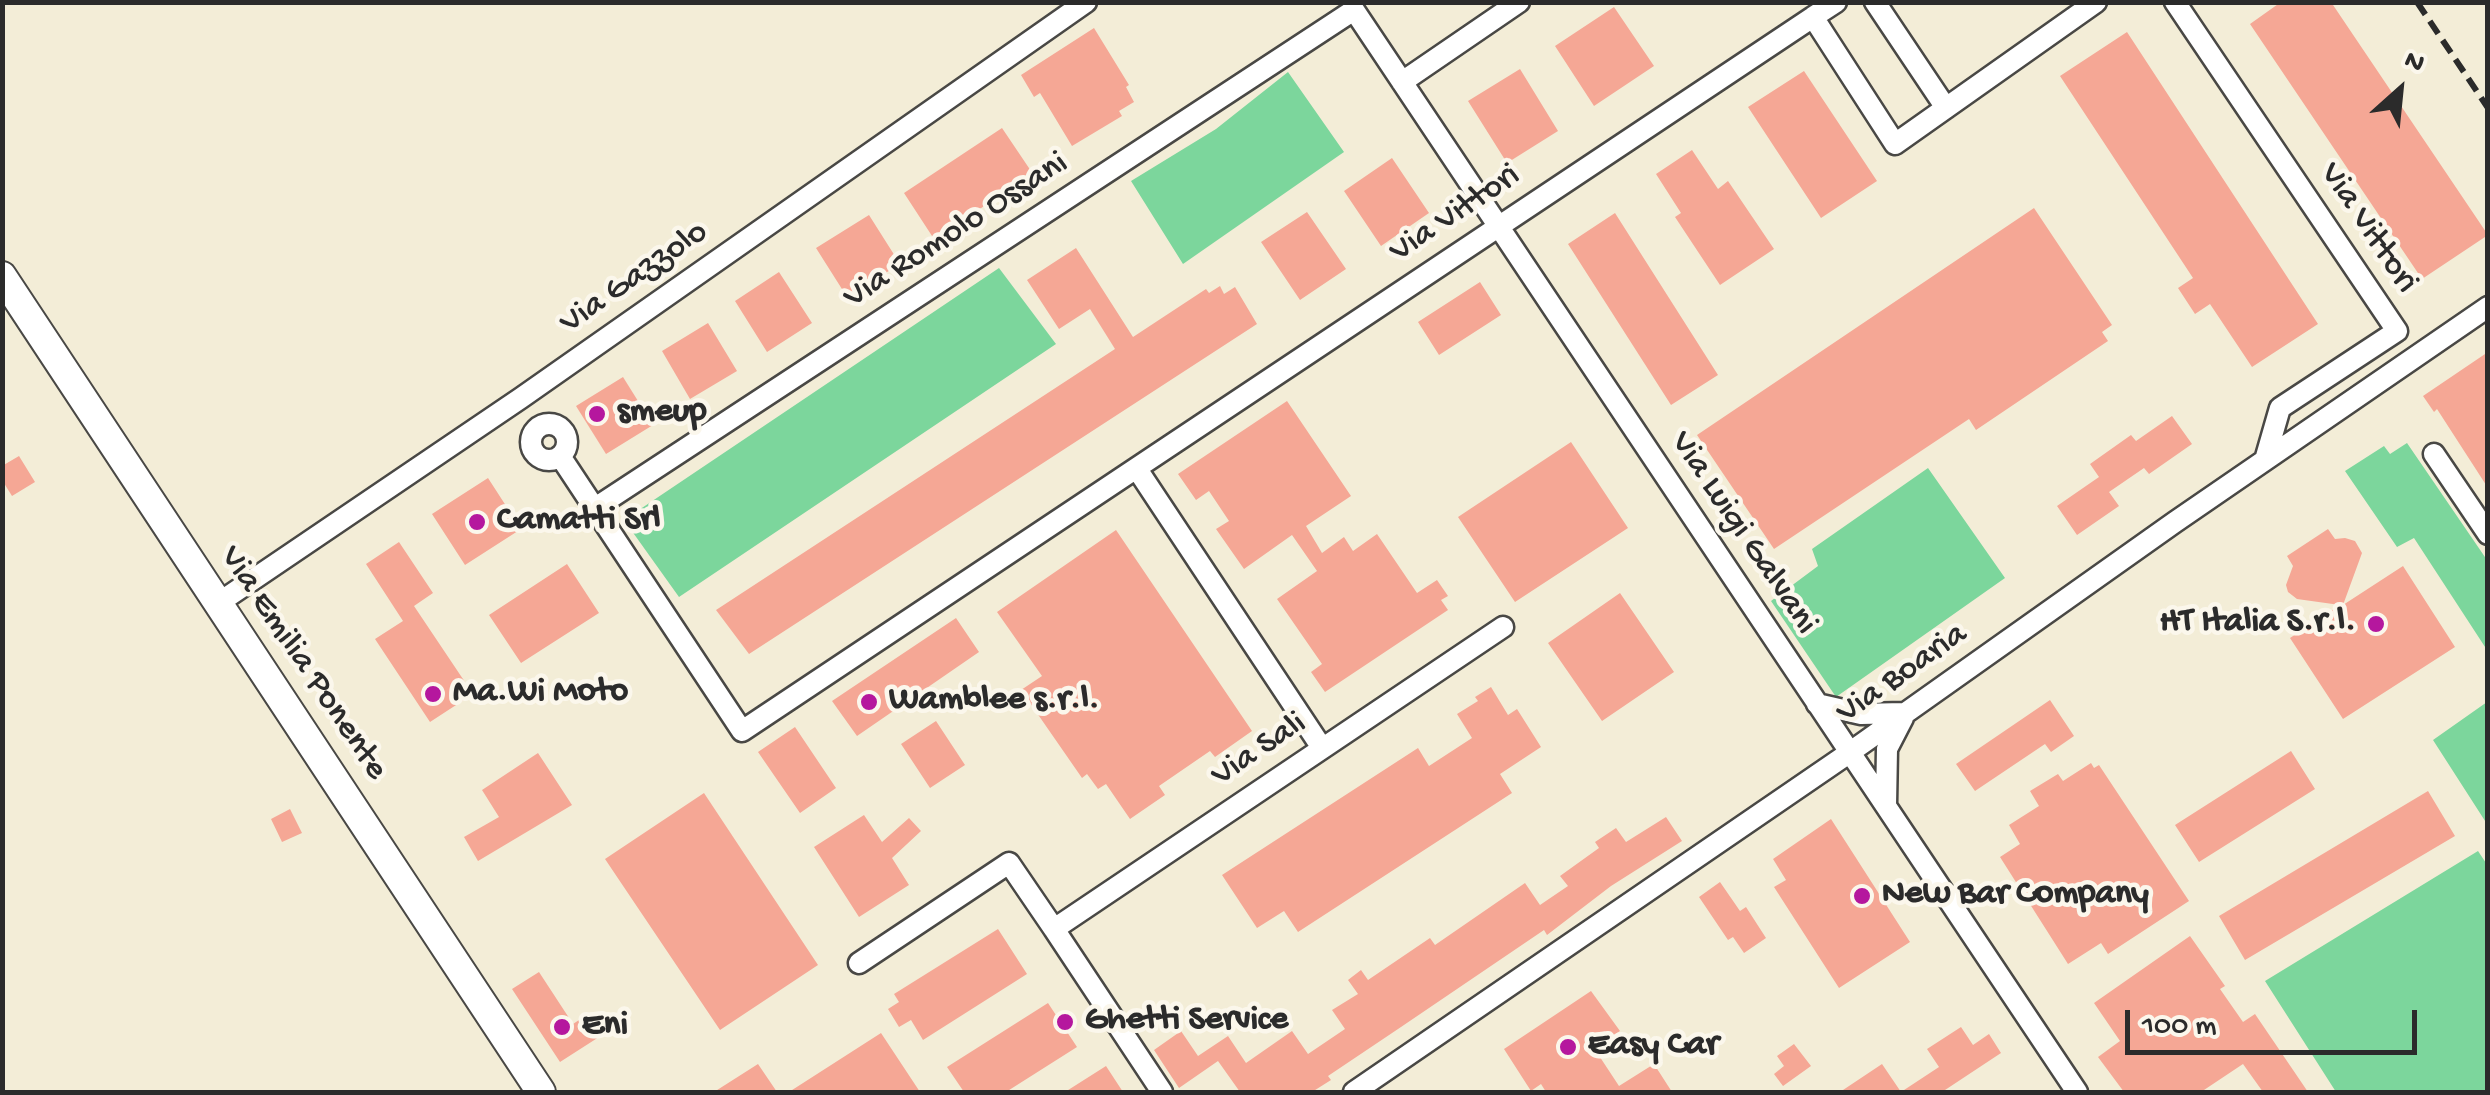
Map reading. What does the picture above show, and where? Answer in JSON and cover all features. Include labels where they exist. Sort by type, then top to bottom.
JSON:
[{"type":"main road","name":"Via Emilia Ponente","points":[[2,276],[541,1092]]},
{"type":"street","name":"Via Gazzolo","points":[[217,604],[522,398],[1086,2]]},
{"type":"street","points":[[1402,82],[1519,2]]},
{"type":"street","name":"Via Vittori","points":[[595,508],[742,731],[1836,2]]},
{"type":"street","points":[[1875,2],[1946,108]]},
{"type":"street","points":[[1813,17],[1895,144],[2096,2]]},
{"type":"street","name":"Via Vittori","points":[[2176,2],[2397,331],[2280,408],[2264,460]]},
{"type":"street","name":"Via Luigi Galvani","points":[[1354,10],[2077,1092]]},
{"type":"street","name":"Via Romolo Ossani","points":[[595,508],[1354,10]]},
{"type":"street","name":"Via Boaria","points":[[1354,1092],[1850,753],[2488,307]]},
{"type":"street","points":[[522,398],[540,426],[558,426],[566,434],[567,446],[560,456],[595,508]]},
{"type":"street","points":[[2434,454],[2488,534]]},
{"type":"street","points":[[1137,469],[1322,748]]},
{"type":"street","name":"Via Sali","points":[[1054,928],[1503,627]]},
{"type":"street","points":[[1816,704],[1860,714],[1907,712]]},
{"type":"street","points":[[1886,808],[1887,749],[1907,712]]},
{"type":"street","points":[[860,963],[1009,863],[1162,1092]]},
{"type":"green space","points":[[1288,72],[1344,152],[1183,264],[1131,181],[1216,129]]},
{"type":"green space","points":[[999,268],[1056,344],[679,597],[624,520]]},
{"type":"green space","points":[[2407,443],[2487,560],[2487,650],[2414,538],[2397,547],[2345,471],[2384,446],[2390,454]]},
{"type":"green space","points":[[1928,468],[2005,578],[1836,697],[1771,601],[1818,566],[1812,549]]},
{"type":"green space","points":[[2487,702],[2487,824],[2433,740]]},
{"type":"green space","points":[[2478,851],[2488,866],[2487,1092],[2336,1092],[2265,981]]},
{"type":"building","points":[[2281,2],[2331,2],[2488,235],[2422,279],[2250,24]]},
{"type":"building","points":[[1614,7],[1654,66],[1594,106],[1555,46]]},
{"type":"building","points":[[1094,28],[1129,85],[1126,87],[1134,102],[1119,111],[1122,116],[1072,146],[1040,93],[1034,97],[1021,75]]},
{"type":"building","points":[[2127,32],[2318,324],[2252,367],[2210,304],[2195,314],[2178,288],[2193,278],[2060,76]]},
{"type":"building","points":[[1520,69],[1558,131],[1507,163],[1468,101]]},
{"type":"building","points":[[1804,71],[1877,181],[1821,218],[1748,107]]},
{"type":"building","points":[[1002,128],[1033,174],[934,239],[904,193]]},
{"type":"building","points":[[1692,150],[1718,189],[1728,181],[1774,249],[1720,285],[1675,217],[1681,213],[1656,174]]},
{"type":"building","points":[[1392,158],[1429,213],[1381,246],[1344,191]]},
{"type":"building","points":[[2034,208],[2112,325],[2102,332],[2108,341],[1976,430],[1969,419],[1774,549],[1697,435]]},
{"type":"building","points":[[1307,212],[1346,269],[1300,300],[1261,242]]},
{"type":"building","points":[[1615,213],[1718,375],[1671,405],[1568,244]]},
{"type":"building","points":[[869,215],[900,264],[847,297],[816,248]]},
{"type":"building","points":[[1076,248],[1133,337],[1206,289],[1209,293],[1220,286],[1224,294],[1235,287],[1257,324],[749,654],[716,610],[1115,349],[1090,309],[1059,329],[1027,280]]},
{"type":"building","points":[[779,272],[812,323],[767,352],[735,301]]},
{"type":"building","points":[[1480,282],[1501,315],[1439,355],[1418,322]]},
{"type":"building","points":[[708,323],[737,371],[690,399],[662,351]]},
{"type":"building","points":[[2488,352],[2488,488],[2437,409],[2434,412],[2423,396]]},
{"type":"building","points":[[623,377],[653,425],[606,454],[576,406]]},
{"type":"building","points":[[1287,401],[1351,496],[1306,526],[1322,553],[1344,537],[1353,551],[1377,534],[1417,593],[1437,580],[1448,596],[1441,600],[1448,610],[1325,692],[1311,672],[1322,664],[1277,599],[1317,571],[1292,535],[1244,569],[1216,529],[1229,521],[1209,491],[1196,500],[1178,474]]},
{"type":"building","points":[[2172,416],[2192,444],[2149,474],[2144,468],[2109,492],[2119,506],[2077,535],[2057,506],[2099,477],[2090,464],[2131,435],[2136,441]]},
{"type":"building","points":[[1571,442],[1628,528],[1515,602],[1458,517]]},
{"type":"building","points":[[19,456],[35,482],[12,496],[2,480],[2,466]]},
{"type":"building","name":"Camatti Srl","points":[[488,478],[521,529],[465,565],[432,514]]},
{"type":"building","name":"HT Italia S.r.l.","points":[[2328,529],[2335,539],[2355,541],[2362,553],[2343,605],[2403,566],[2455,647],[2343,719],[2290,638],[2340,605],[2297,599],[2286,585],[2293,566],[2287,556]]},
{"type":"building","points":[[1116,530],[1252,731],[1215,757],[1210,751],[1159,786],[1165,795],[1130,819],[1106,784],[1098,789],[1087,774],[1082,778],[1021,690],[1042,676],[997,612]]},
{"type":"building","points":[[399,542],[433,593],[414,606],[473,694],[430,722],[375,639],[403,621],[366,564]]},
{"type":"building","points":[[567,564],[599,613],[521,663],[489,615]]},
{"type":"building","points":[[1620,593],[1674,672],[1602,721],[1548,643]]},
{"type":"building","points":[[956,618],[979,652],[857,736],[832,701]]},
{"type":"building","points":[[1491,687],[1508,715],[1517,709],[1541,747],[1500,774],[1512,793],[1298,932],[1284,911],[1257,928],[1222,875],[1418,748],[1429,766],[1472,738],[1457,714]]},
{"type":"building","points":[[2050,700],[2074,736],[2051,752],[2045,744],[1975,791],[1956,764]]},
{"type":"building","points":[[936,721],[965,765],[930,788],[901,744]]},
{"type":"building","points":[[795,727],[836,788],[800,813],[758,752]]},
{"type":"building","points":[[2291,751],[2315,789],[2199,862],[2175,825]]},
{"type":"building","points":[[538,753],[572,805],[478,861],[464,837],[499,817],[482,790]]},
{"type":"building","points":[[2091,763],[2094,768],[2099,765],[2189,901],[2108,954],[2101,943],[2068,964],[2000,857],[2020,844],[2009,825],[2039,806],[2030,791],[2058,774],[2063,781]]},
{"type":"building","points":[[2428,791],[2455,836],[2245,960],[2219,916]]},
{"type":"building","points":[[704,793],[818,965],[720,1030],[605,859]]},
{"type":"building","points":[[290,809],[302,833],[282,842],[271,819]]},
{"type":"building","points":[[864,815],[882,842],[909,818],[921,831],[892,858],[909,885],[859,917],[814,847]]},
{"type":"building","points":[[1666,817],[1682,841],[1611,886],[1547,935],[1544,930],[1328,1076],[1331,1080],[1312,1092],[1240,1092],[1218,1061],[1179,1088],[1154,1050],[1181,1031],[1198,1056],[1228,1036],[1246,1063],[1292,1031],[1308,1054],[1345,1029],[1332,1010],[1358,994],[1348,980],[1361,970],[1368,980],[1430,938],[1435,945],[1525,883],[1540,905],[1568,886],[1560,876],[1599,848],[1595,842],[1616,828],[1626,842]]},
{"type":"building","points":[[1831,819],[1910,942],[1839,988],[1774,887],[1786,880],[1773,859]]},
{"type":"building","points":[[1720,882],[1740,911],[1746,907],[1766,938],[1744,953],[1733,937],[1728,940],[1699,897]]},
{"type":"building","points":[[998,929],[1027,974],[923,1040],[911,1020],[899,1027],[888,1009],[899,1002],[894,994]]},
{"type":"building","points":[[2190,936],[2225,986],[2220,989],[2243,1022],[2255,1014],[2308,1092],[2263,1092],[2243,1064],[2201,1092],[2124,1092],[2098,1057],[2120,1041],[2094,1003]]},
{"type":"building","points":[[539,972],[573,1024],[585,1016],[599,1037],[560,1062],[512,989]]},
{"type":"building","points":[[1591,991],[1620,1031],[1594,1048],[1619,1086],[1654,1064],[1672,1092],[1546,1092],[1541,1084],[1531,1091],[1504,1049]]},
{"type":"building","points":[[1048,1003],[1077,1047],[1006,1092],[964,1092],[947,1067]]},
{"type":"building","points":[[1961,1027],[1973,1045],[1989,1034],[2001,1053],[1942,1092],[1901,1092],[1939,1067],[1927,1049]]},
{"type":"building","points":[[881,1033],[920,1092],[789,1092]]},
{"type":"building","points":[[1794,1044],[1811,1066],[1783,1086],[1774,1074],[1784,1066],[1777,1056]]},
{"type":"building","points":[[758,1064],[777,1092],[714,1092]]},
{"type":"building","points":[[1882,1064],[1901,1092],[1840,1092]]},
{"type":"building","points":[[1106,1066],[1123,1092],[1065,1092]]},
{"type":"railway","points":[[2417,2],[2488,108]]},
{"type":"place","name":"smeup","points":[[597,414]]},
{"type":"place","name":"Camatti Srl","points":[[477,522]]},
{"type":"place","name":"HT Italia S.r.l.","points":[[2376,624]]},
{"type":"place","name":"Ma.Wi Moto","points":[[433,694]]},
{"type":"place","name":"Wamblee s.r.l.","points":[[869,702]]},
{"type":"place","name":"New Bar Company","points":[[1862,896]]},
{"type":"place","name":"Ghetti Service","points":[[1065,1022]]},
{"type":"place","name":"Eni","points":[[562,1027]]},
{"type":"place","name":"Easy Car","points":[[1568,1047]]}]
